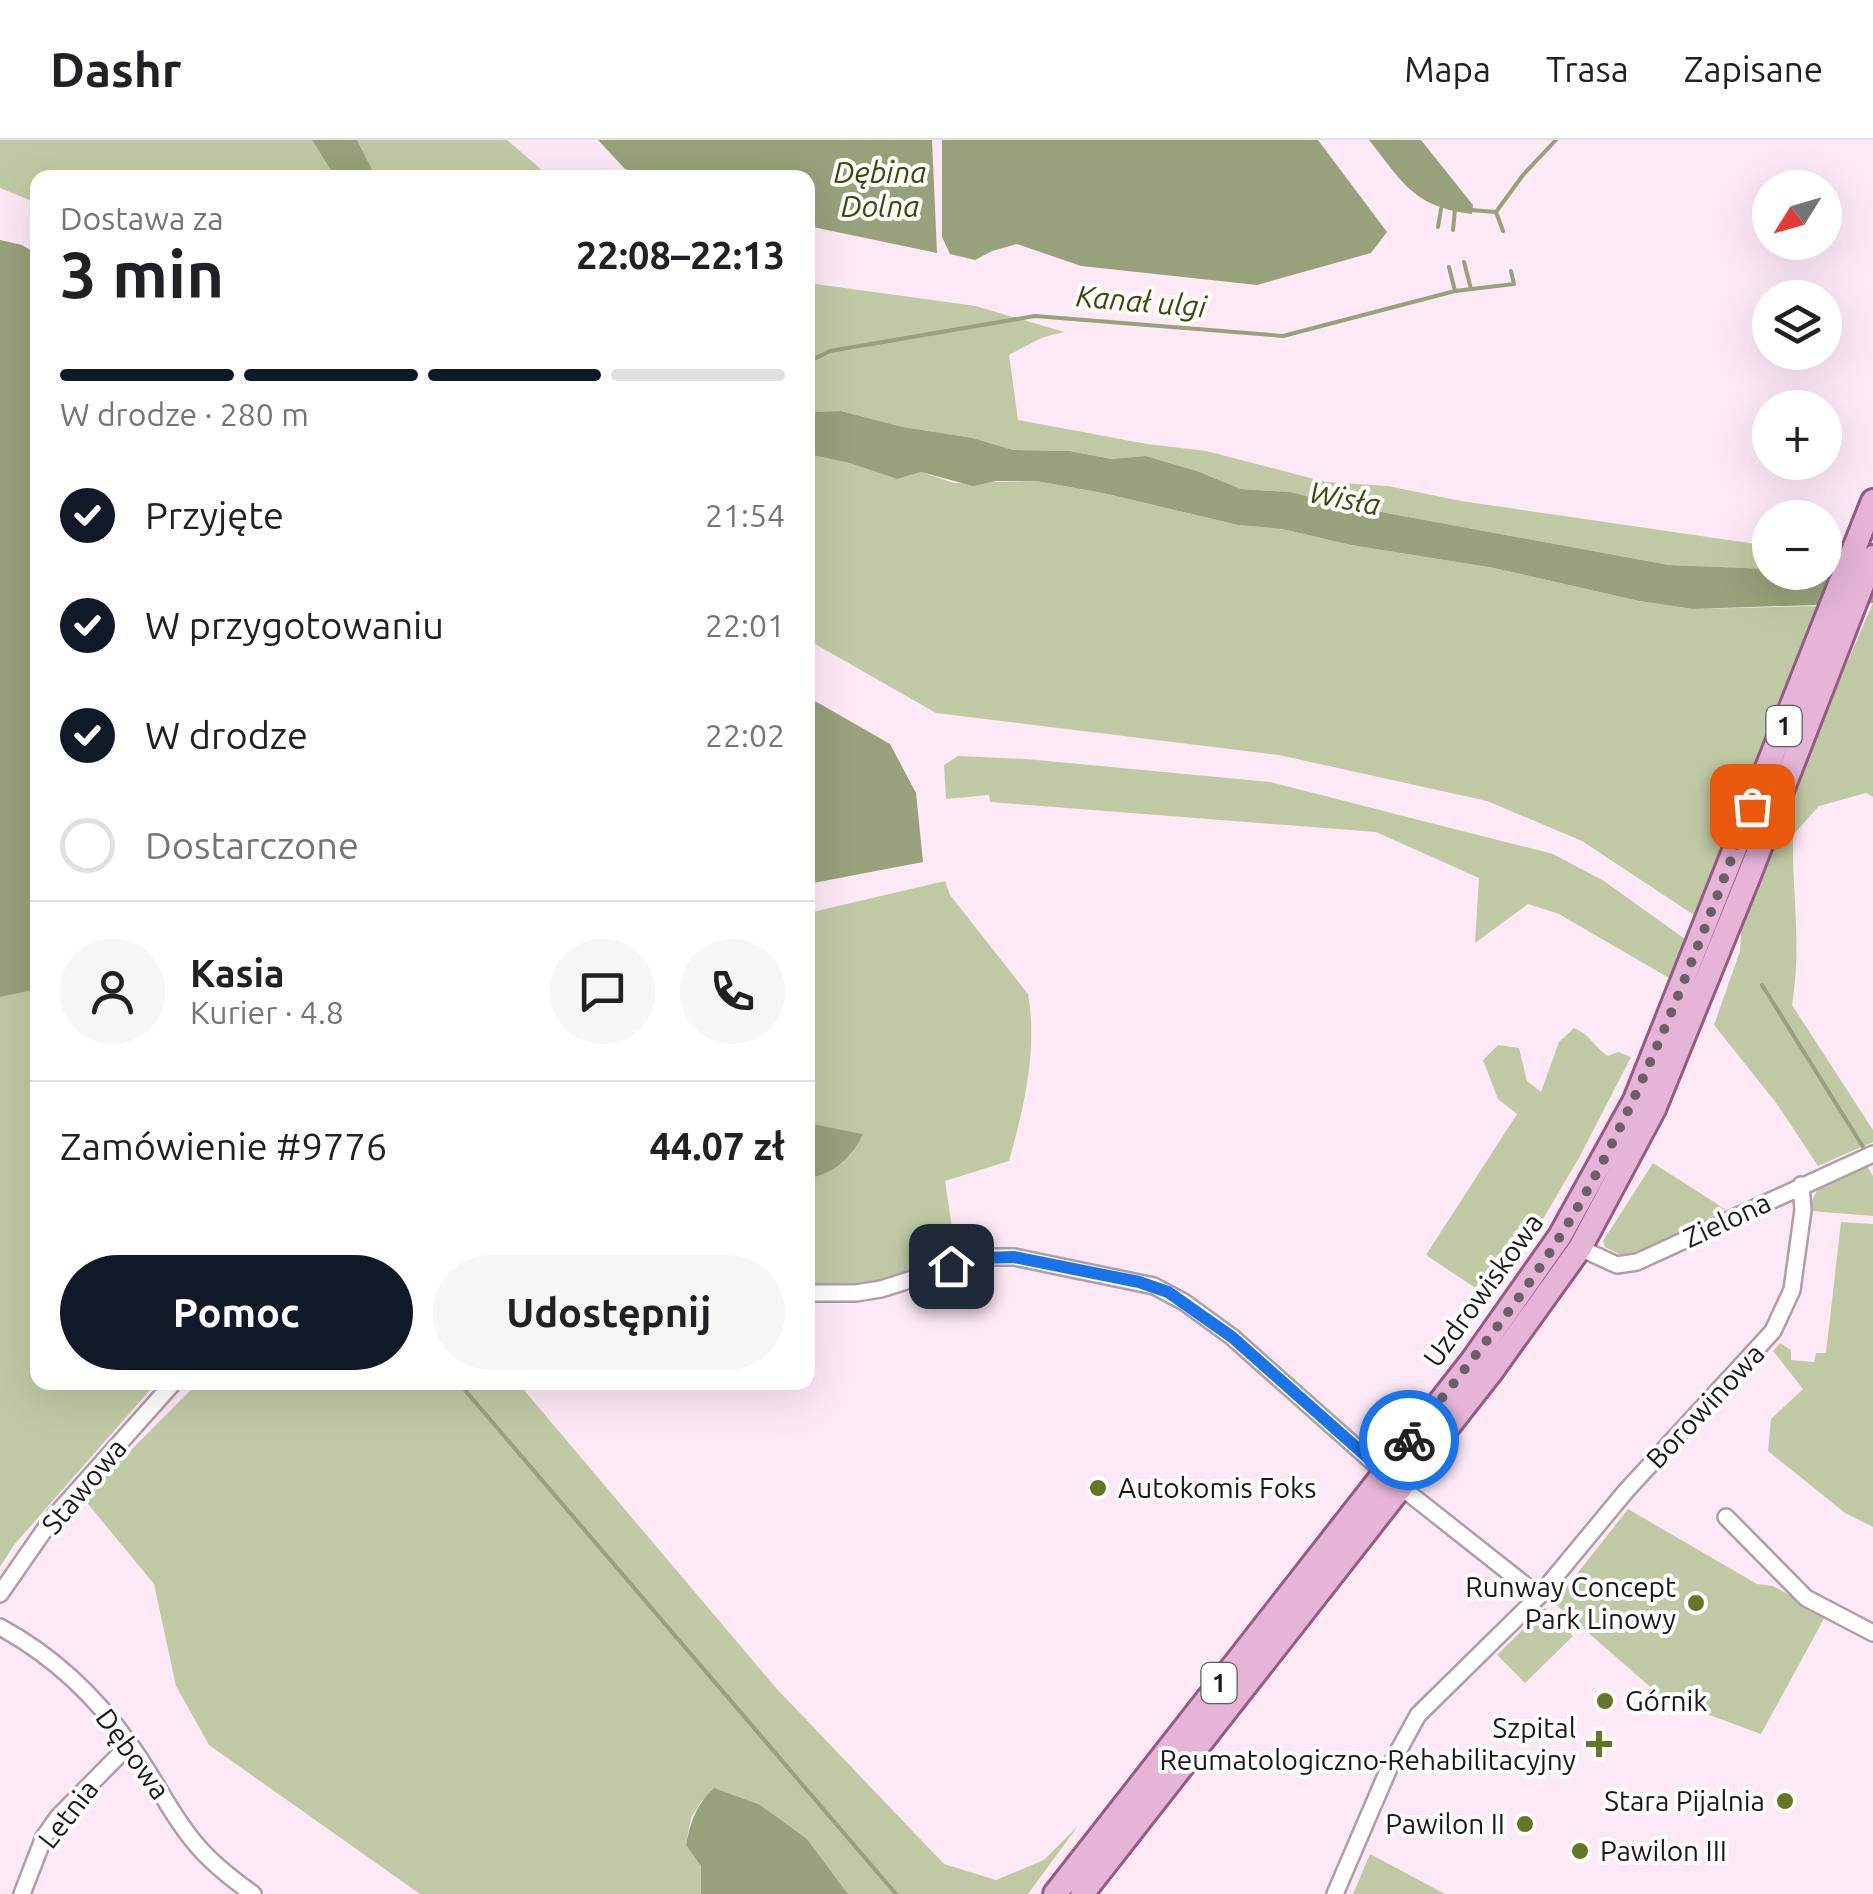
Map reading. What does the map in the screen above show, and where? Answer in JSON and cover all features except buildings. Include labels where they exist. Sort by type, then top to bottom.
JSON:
[{"type":"main road","name":"1","points":[[1763,810],[1824,652],[1873,501]]},
{"type":"main road","name":"1","points":[[1824,652],[1873,557]]},
{"type":"main road","name":"Uzdrowiskowa","points":[[1054,1894],[1392,1480],[1537,1311],[1580,1248],[1661,1093],[1763,810]]},
{"type":"main road","name":"Uzdrowiskowa","points":[[1392,1480],[1581,1202],[1634,1100],[1763,810]]},
{"type":"main road","name":"1","points":[[1082,1894],[1383,1510],[1387,1484],[1392,1480]]},
{"type":"street","name":"Zielona","points":[[1580,1248],[1617,1265],[1638,1262],[1868,1156]]},
{"type":"street","name":"Borowinowa","points":[[1335,1894],[1408,1729],[1444,1688],[1539,1596],[1626,1491],[1774,1331],[1792,1290],[1802,1185]]},
{"type":"street","points":[[815,1294],[856,1294],[982,1258],[1027,1259],[1154,1286],[1184,1302],[1232,1337],[1392,1480],[1539,1596]]},
{"type":"street","name":"Stawowa","points":[[0,1594],[52,1519],[167,1390]]},
{"type":"street","points":[[1726,1517],[1806,1598],[1873,1633]]},
{"type":"street","name":"Dębowa","points":[[0,1627],[23,1640],[79,1686],[130,1744],[194,1843],[225,1874],[253,1894]]},
{"type":"street","name":"Letnia","points":[[22,1894],[44,1836],[130,1744]]},
{"type":"shaded area","points":[[0,140],[312,140],[331,170],[30,170],[30,200],[0,188]]},
{"type":"shaded area","points":[[357,140],[507,140],[542,170],[372,170]]},
{"type":"shaded area","points":[[815,284],[976,306],[1064,332],[1041,338],[1009,355],[1018,420],[1206,451],[1326,482],[1388,486],[1461,501],[1752,543],[1752,568],[1669,565],[1290,492],[1241,489],[1146,456],[1111,459],[1070,451],[1013,450],[973,438],[903,427],[841,411],[815,412]]},
{"type":"shaded area","points":[[815,456],[897,479],[921,472],[954,483],[1036,481],[1238,525],[1282,529],[1351,545],[1494,568],[1639,601],[1693,609],[1822,606],[1697,917],[1582,841],[1487,801],[1279,755],[936,713],[815,644]]},
{"type":"shaded area","points":[[1873,603],[1873,797],[1866,793],[1819,806],[1793,835],[1796,941],[1792,1005],[1873,1130],[1873,1142],[1818,1166],[1777,1104],[1714,1025],[1740,951],[1742,915],[1783,809]]},
{"type":"shaded area","points":[[958,756],[1270,782],[1553,854],[1604,881],[1685,939],[1669,978],[1559,914],[1528,904],[1475,943],[1479,878],[1376,832],[990,802],[989,795],[946,799],[944,765]]},
{"type":"shaded area","points":[[945,881],[950,895],[1028,994],[1031,1015],[1024,1099],[1009,1161],[945,1181],[956,1254],[883,1279],[846,1286],[815,1287],[815,1176],[840,1164],[862,1135],[815,1125],[815,911]]},
{"type":"shaded area","points":[[30,991],[30,1390],[150,1390],[14,1545],[0,1567],[0,997]]},
{"type":"shaded area","points":[[1574,1028],[1608,1056],[1618,1052],[1631,1057],[1536,1231],[1486,1295],[1426,1255],[1517,1114],[1498,1099],[1483,1060],[1498,1045],[1519,1048],[1527,1081],[1541,1092],[1559,1042]]},
{"type":"shaded area","points":[[1653,1163],[1725,1209],[1642,1254],[1623,1256],[1605,1247],[1603,1241]]},
{"type":"shaded area","points":[[1867,1166],[1873,1176],[1873,1216],[1811,1211],[1822,1185]]},
{"type":"shaded area","points":[[1841,1222],[1873,1224],[1873,1527],[1845,1513],[1768,1451],[1771,1419],[1803,1389],[1773,1351],[1780,1343],[1791,1350],[1791,1360],[1814,1362],[1816,1353],[1826,1353]]},
{"type":"shaded area","points":[[191,1390],[524,1390],[776,1688],[944,1864],[996,1880],[1044,1860],[1078,1826],[1028,1894],[848,1894],[807,1839],[702,1800],[691,1818],[686,1844],[701,1866],[701,1894],[420,1894],[209,1745],[176,1686],[154,1584],[83,1498]]},
{"type":"shaded area","points":[[1628,1509],[1757,1584],[1773,1586],[1826,1615],[1761,1734],[1663,1698],[1554,1603]]},
{"type":"shaded area","points":[[1545,1608],[1573,1636],[1525,1683],[1497,1655]]},
{"type":"shaded area","points":[[1370,1854],[1445,1894],[1353,1894]]},
{"type":"water","points":[[312,140],[357,140],[372,170],[331,170]]},
{"type":"water","name":"Dębina Dolna","points":[[598,140],[932,140],[937,253],[815,227],[815,170],[625,169]]},
{"type":"water","points":[[942,140],[1318,140],[1387,232],[1371,253],[1257,285],[1081,266],[1017,244],[975,260],[950,254],[942,237]]},
{"type":"water","points":[[1369,140],[1421,140],[1473,205],[1472,214],[1423,199],[1401,180]]},
{"type":"water","points":[[0,240],[30,250],[30,991],[0,997]]},
{"type":"water","points":[[841,411],[1013,450],[1070,451],[1111,459],[1146,456],[1241,489],[1290,492],[1669,565],[1752,568],[1752,590],[1842,590],[1842,564],[1873,558],[1873,603],[1693,609],[1639,601],[1494,568],[1351,545],[1282,529],[1238,525],[1036,481],[996,481],[973,486],[921,472],[897,479],[815,456],[815,412]]},
{"type":"water","points":[[815,701],[890,744],[916,793],[923,862],[815,883]]},
{"type":"water","points":[[815,1124],[863,1134],[841,1163],[817,1176]]},
{"type":"water","points":[[714,1788],[760,1805],[807,1839],[848,1894],[701,1894],[701,1866],[686,1845],[695,1814]]},
{"type":"waterway","points":[[1496,212],[1556,140]]},
{"type":"waterway","points":[[1438,227],[1441,209]]},
{"type":"waterway","points":[[1453,230],[1455,209]]},
{"type":"waterway","name":"Kanał ulgi","points":[[1471,210],[1496,212]]},
{"type":"waterway","points":[[1496,212],[1503,231]]},
{"type":"waterway","points":[[1464,262],[1471,289]]},
{"type":"waterway","points":[[1449,267],[1455,291]]},
{"type":"waterway","name":"Kanał ulgi","points":[[815,358],[830,351],[1035,316],[1283,336],[1455,291],[1514,284],[1511,271]]},
{"type":"waterway","points":[[1762,985],[1865,1150]]},
{"type":"waterway","points":[[465,1390],[896,1894]]},
{"type":"way so far","points":[[1409,1440],[1528,1284],[1600,1167],[1634,1100],[1752,806]]},
{"type":"place","name":"Autokomis Foks","points":[[1098,1488]]},
{"type":"place","name":"Runway Concept Park Linowy","points":[[1696,1603]]},
{"type":"place","name":"Górnik","points":[[1605,1701]]},
{"type":"place","name":"Szpital Reumatologiczno-Rehabilitacyjny","points":[[1599,1744]]},
{"type":"place","name":"Stara Pijalnia","points":[[1785,1801]]},
{"type":"place","name":"Pawilon II","points":[[1525,1824]]},
{"type":"place","name":"Pawilon III","points":[[1580,1851]]},
{"type":"route","points":[[951,1266],[982,1258],[1014,1257],[1154,1286],[1204,1315],[1232,1337],[1384,1472],[1409,1440]]},
{"type":"water label","name":"Wisła","points":[[1345,499]]}]
